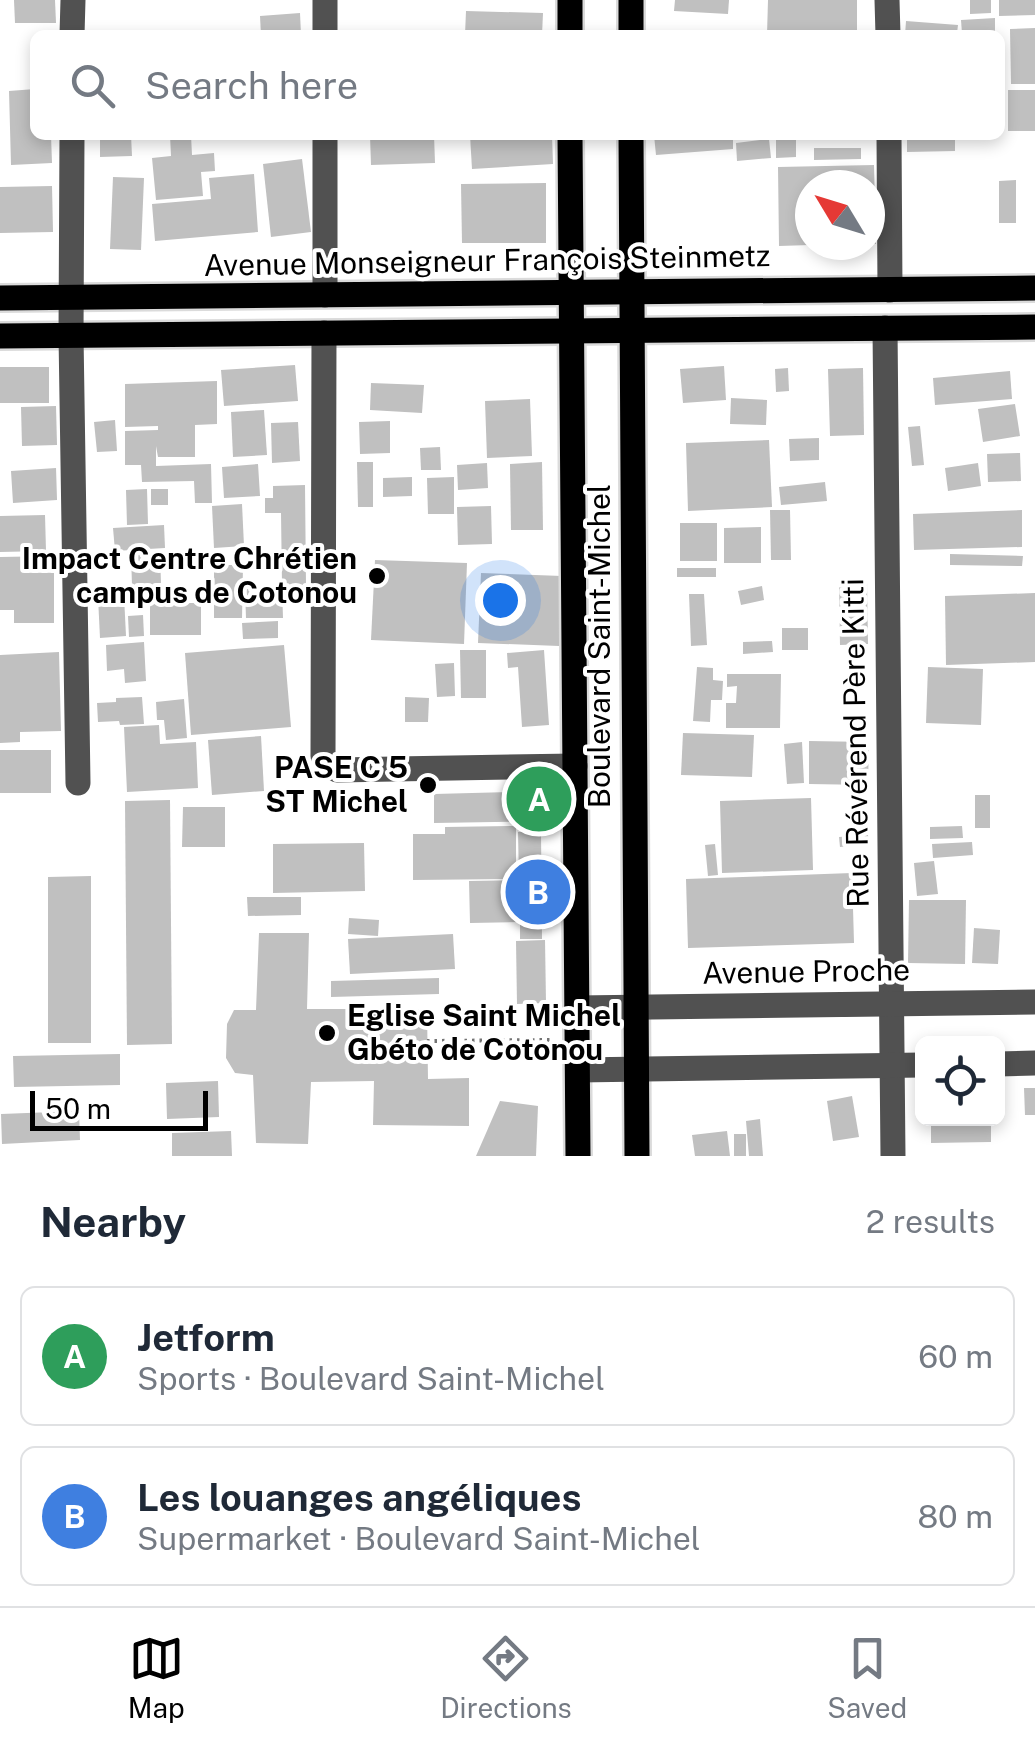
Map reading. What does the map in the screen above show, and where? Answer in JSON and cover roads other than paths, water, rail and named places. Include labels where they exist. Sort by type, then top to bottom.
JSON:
[{"type":"main road","points":[[570,0],[570,30]]},
{"type":"main road","points":[[631,30],[632,0]]},
{"type":"main road","name":"Boulevard Saint-Michel","points":[[570,140],[578,1156]]},
{"type":"main road","name":"Boulevard Saint-Michel","points":[[630,140],[637,1156]]},
{"type":"main road","name":"Avenue Monseigneur François Steinmetz","points":[[0,298],[1035,288]]},
{"type":"main road","points":[[0,336],[1035,327]]},
{"type":"street","points":[[72,30],[73,0]]},
{"type":"street","points":[[324,0],[325,30]]},
{"type":"street","points":[[888,0],[888,30]]},
{"type":"street","points":[[72,140],[78,782]]},
{"type":"street","points":[[325,140],[325,295]]},
{"type":"street","points":[[889,140],[890,290]]},
{"type":"street","name":"Rue Révérend Père Kitti","points":[[884,328],[893,1156]]},
{"type":"street","points":[[324,333],[322,756],[337,770],[575,766]]},
{"type":"street","name":"Avenue Proche","points":[[577,1008],[1035,1002]]},
{"type":"street","points":[[1005,1064],[1035,1064]]},
{"type":"street","points":[[578,1070],[915,1065]]},
{"type":"place","name":"Impact Centre Chrétien campus de Cotonou","points":[[377,576]]},
{"type":"place","name":"PASE C 5 ST Michel","points":[[428,785]]},
{"type":"place","name":"Jetform","points":[[539,799]]},
{"type":"place","name":"Les louanges angéliques","points":[[538,892]]},
{"type":"place","name":"Eglise Saint Michel Gbéto de Cotonou","points":[[327,1033]]}]
